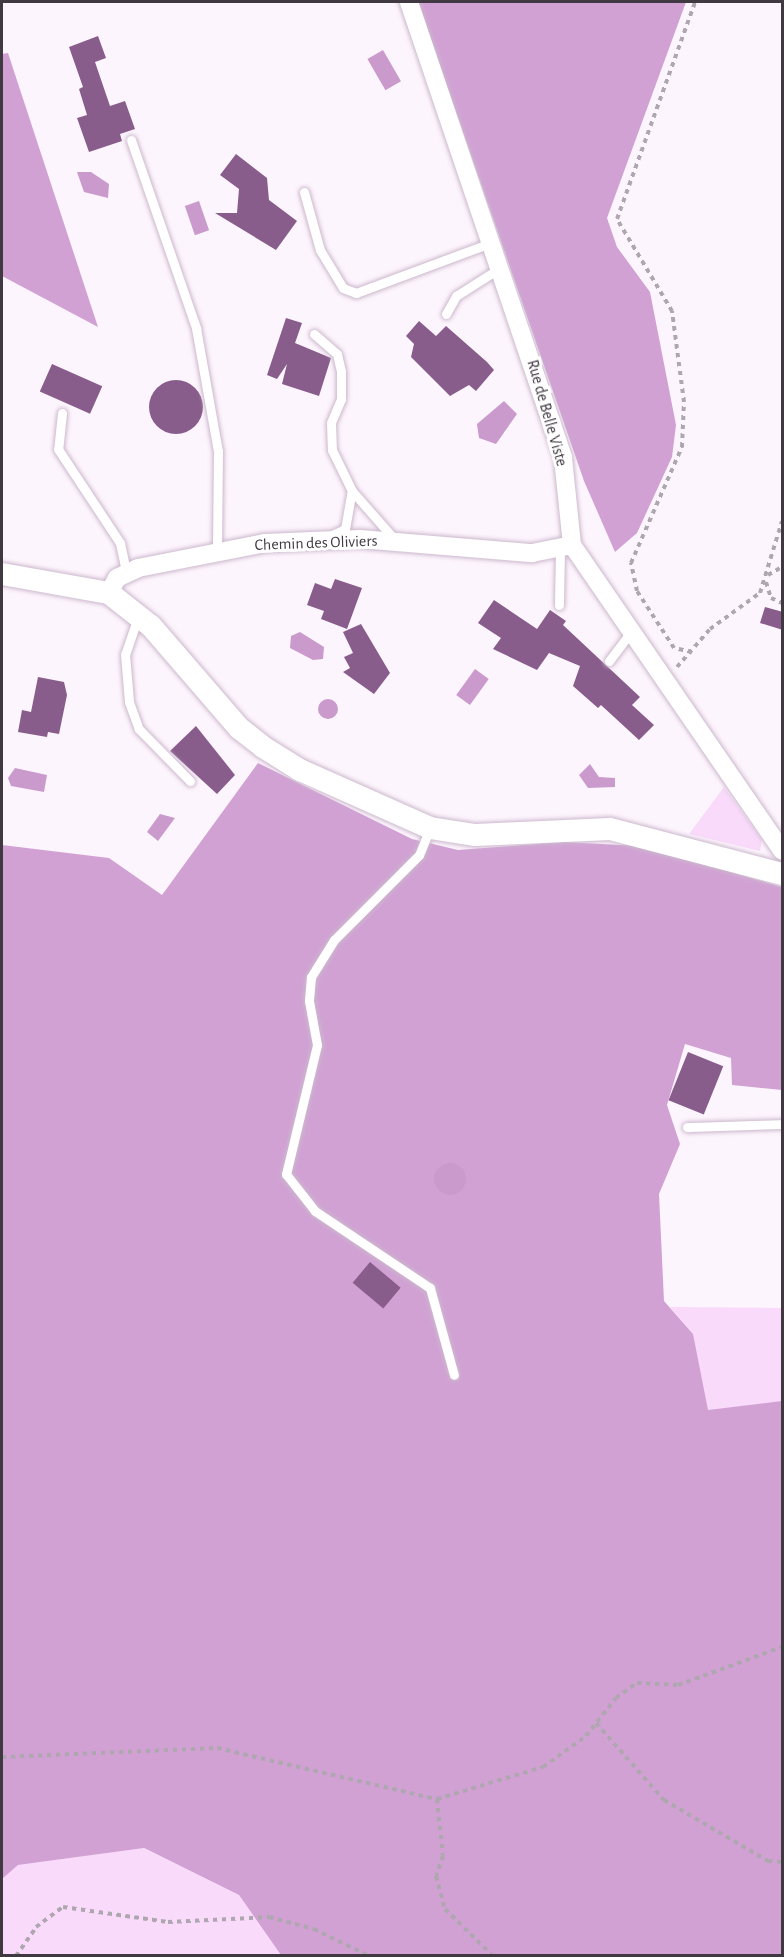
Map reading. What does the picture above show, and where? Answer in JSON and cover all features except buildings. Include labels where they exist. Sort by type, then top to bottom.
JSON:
[{"type":"street","name":"Rue de Belle Viste","points":[[409,2],[494,242],[563,458],[566,547]]},
{"type":"street","name":"Chemin des Oliviers","points":[[126,572],[217,549],[318,541],[397,542],[532,553],[566,547]]},
{"type":"street","points":[[566,547],[633,629],[783,851]]},
{"type":"street","points":[[109,592],[126,572]]},
{"type":"street","points":[[2,574],[109,592],[139,615],[239,728],[263,747],[300,770],[429,828],[475,835],[610,829],[783,874]]},
{"type":"lane","points":[[131,140],[196,328],[218,451],[217,549]]},
{"type":"lane","points":[[304,192],[320,250],[343,288],[356,294],[494,242]]},
{"type":"lane","points":[[446,314],[456,296],[478,277],[502,267]]},
{"type":"lane","points":[[314,334],[337,354],[341,399],[331,423],[332,450],[352,491],[397,542]]},
{"type":"lane","points":[[62,413],[58,449],[120,543],[126,572]]},
{"type":"lane","points":[[318,541],[345,529],[353,512],[352,491]]},
{"type":"lane","points":[[559,605],[566,547]]},
{"type":"lane","points":[[139,615],[125,654],[129,702],[139,729],[190,781]]},
{"type":"lane","points":[[609,661],[633,629]]},
{"type":"lane","points":[[429,828],[419,855],[334,940],[311,977],[309,1001],[317,1045],[286,1174],[315,1211],[429,1288],[454,1375]]},
{"type":"lane","points":[[687,1127],[783,1124]]},
{"type":"path","points":[[692,652],[674,648],[637,591],[632,563],[682,447],[684,402],[672,311],[617,219],[695,2]]},
{"type":"path","points":[[664,675],[692,652],[710,629],[760,593],[783,521]]},
{"type":"path","points":[[767,575],[783,567]]},
{"type":"path","points":[[767,575],[765,590],[783,603]]},
{"type":"path","points":[[2,1757],[217,1748],[437,1799],[543,1767],[596,1723],[637,1683],[678,1685],[783,1647]]},
{"type":"path","points":[[596,1723],[664,1800],[768,1861],[783,1862]]},
{"type":"path","points":[[437,1799],[443,1856],[436,1876],[445,1909],[493,1956]]},
{"type":"path","points":[[16,1956],[36,1927],[63,1907],[168,1922],[269,1917],[314,1929],[369,1956]]},
{"type":"shaded area","points":[[418,2],[686,2],[607,218],[617,247],[650,292],[676,425],[672,457],[637,533],[615,552],[584,481]]},
{"type":"shaded area","points":[[383,50],[401,81],[385,90],[367,59]]},
{"type":"shaded area","points":[[8,53],[98,327],[2,276],[2,54]]},
{"type":"shaded area","points":[[77,172],[91,172],[109,184],[108,198],[84,192]]},
{"type":"shaded area","points":[[199,201],[209,230],[195,235],[185,206]]},
{"type":"shaded area","points":[[504,401],[517,414],[496,444],[479,438],[477,424]]},
{"type":"shaded area","points":[[300,632],[324,647],[323,659],[313,660],[290,648],[291,636]]},
{"type":"shaded area","points":[[475,669],[489,679],[470,705],[456,695]]},
{"type":"shaded area","points":[[328,699],[335,702],[338,709],[335,716],[328,719],[321,716],[318,709],[321,702]]},
{"type":"shaded area","points":[[258,763],[412,839],[458,850],[563,842],[640,846],[782,887],[782,1090],[732,1085],[731,1058],[685,1044],[667,1105],[680,1144],[659,1194],[664,1301],[693,1334],[708,1410],[782,1401],[782,1955],[281,1955],[239,1895],[144,1848],[18,1865],[2,1879],[2,845],[109,858],[162,895]]},
{"type":"shaded area","points":[[590,764],[599,777],[615,778],[615,787],[588,788],[579,775]]},
{"type":"shaded area","points":[[15,768],[47,775],[44,792],[11,786],[8,778]]},
{"type":"shaded area","points":[[724,787],[762,840],[760,851],[689,834]]},
{"type":"shaded area","points":[[160,814],[175,818],[158,841],[147,832]]},
{"type":"shaded area","points":[[450,1163],[461,1168],[466,1179],[461,1190],[450,1195],[439,1190],[434,1179],[439,1168]]},
{"type":"shaded area","points":[[670,1307],[782,1308],[782,1659],[655,1499],[693,1334]]},
{"type":"shaded area","points":[[143,1848],[239,1895],[281,1955],[2,1956],[2,1879],[18,1865]]}]
